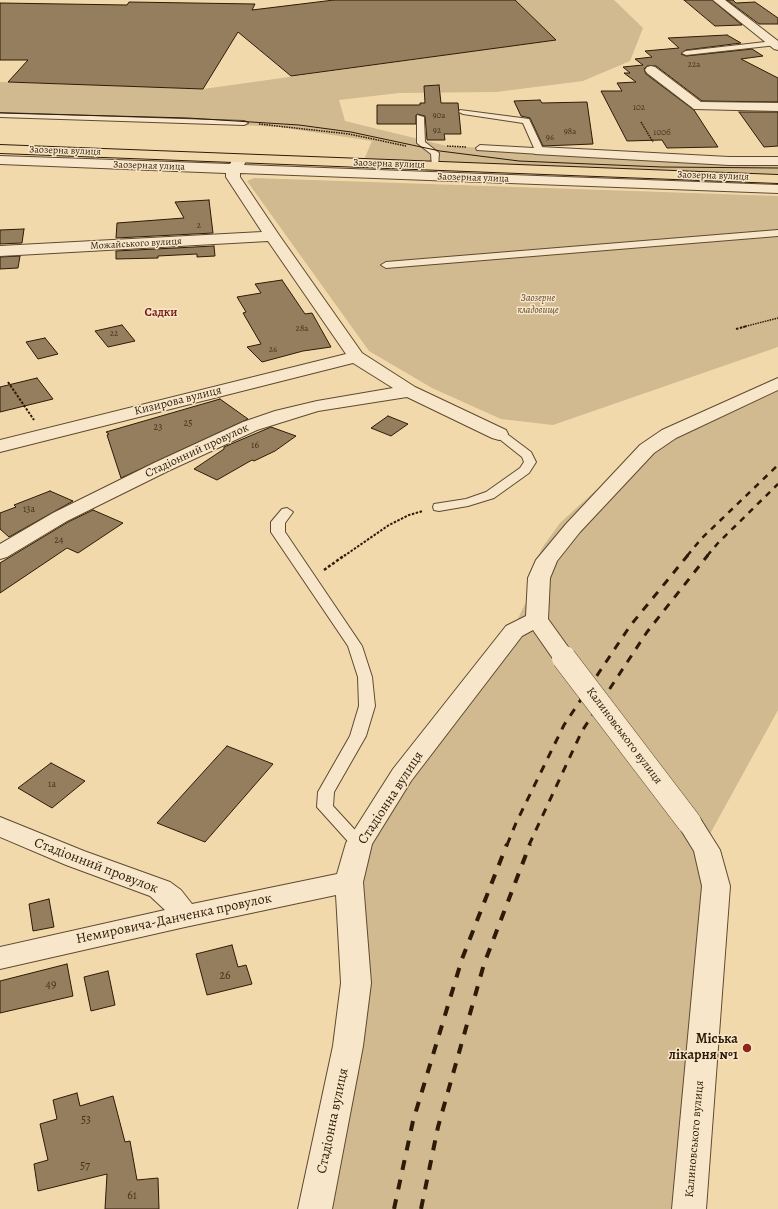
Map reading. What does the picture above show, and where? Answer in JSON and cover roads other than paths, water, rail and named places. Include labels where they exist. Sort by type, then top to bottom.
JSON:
[{"type":"main road","name":"Заозерна вулиця","points":[[0,149],[237,164],[435,159],[778,178]]},
{"type":"street","points":[[718,0],[776,45]]},
{"type":"street","points":[[651,70],[698,106],[778,108]]},
{"type":"street","name":"Заозерна вулиця","points":[[540,151],[729,161],[778,161]]},
{"type":"street","name":"Заозерная улица","points":[[0,160],[237,164],[778,189]]},
{"type":"street","points":[[237,164],[233,177],[356,357],[409,391],[499,434]]},
{"type":"street","name":"Можайського вулиця","points":[[0,251],[272,236]]},
{"type":"street","name":"Кизирова вулиця","points":[[0,446],[356,357]]},
{"type":"street","points":[[538,619],[539,578],[546,560],[573,528],[637,459],[669,434],[778,383]]},
{"type":"street","name":"Стадіонний провулок","points":[[0,553],[60,517],[161,467],[250,426],[282,415],[317,406],[409,391]]},
{"type":"street","name":"Калиновського вулиця","points":[[538,619],[564,658],[689,822],[707,850],[716,886],[689,1209]]},
{"type":"street","name":"Стадіонна вулиця","points":[[315,1209],[348,1046],[356,983],[348,882],[359,843],[402,775],[514,631],[538,619]]},
{"type":"street","name":"Стадіонний провулок","points":[[0,826],[76,858],[160,889],[171,897],[185,916]]},
{"type":"street","name":"Немировича-Данченка провулок","points":[[0,958],[185,916],[348,882]]},
{"type":"lane","points":[[686,53],[776,45]]},
{"type":"lane","points":[[462,112],[526,121],[540,151],[480,148]]},
{"type":"lane","points":[[0,115],[244,123]]},
{"type":"lane","points":[[420,117],[421,143],[435,159]]},
{"type":"lane","points":[[386,265],[778,233]]},
{"type":"lane","points":[[438,507],[468,502],[490,495],[525,470],[530,462],[527,455],[499,434]]},
{"type":"lane","points":[[287,512],[278,522],[278,532],[355,646],[366,677],[367,706],[358,736],[326,792],[325,807],[359,843]]},
{"type":"tram line","points":[[0,113],[188,118],[299,125],[351,132],[440,151],[519,161],[662,167],[778,168]]},
{"type":"railway","points":[[687,556],[702,538],[778,465]]},
{"type":"railway","points":[[707,556],[718,543],[778,484]]},
{"type":"railway","points":[[507,845],[516,823],[564,725],[630,626],[688,555]]},
{"type":"railway","points":[[529,845],[582,731],[647,632],[708,555]]},
{"type":"railway","points":[[394,1209],[413,1121],[462,959],[507,844]]},
{"type":"railway","points":[[421,1209],[438,1127],[484,964],[530,844]]},
{"type":"place","name":"Міська лікарня №1","points":[[747,1048]]},
{"type":"district","name":"Садки","points":[[161,313]]},
{"type":"park label","name":"Заозерне кладовище","points":[[538,304]]}]
